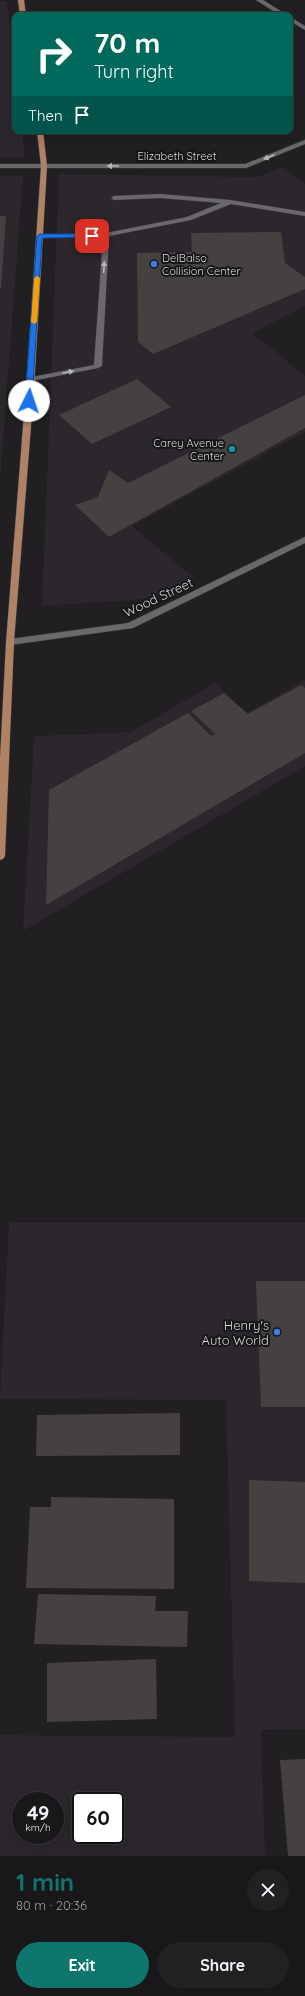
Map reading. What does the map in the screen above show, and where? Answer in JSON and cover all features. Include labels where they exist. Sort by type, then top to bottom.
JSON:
[{"type":"main road","points":[[21,0],[23,12]]},
{"type":"main road","points":[[0,856],[3,728],[30,380],[44,166],[40,134]]},
{"type":"street","points":[[259,0],[279,12]]},
{"type":"street","points":[[293,21],[305,28]]},
{"type":"street","name":"Elizabeth Street","points":[[0,166],[246,166],[305,142]]},
{"type":"street","points":[[114,198],[160,196],[230,202],[305,214]]},
{"type":"street","points":[[40,236],[106,235],[189,219],[230,202]]},
{"type":"street","points":[[30,380],[98,366],[106,235]]},
{"type":"street","name":"Wood Street","points":[[10,642],[130,626],[305,540]]},
{"type":"shaded area","points":[[0,1],[7,1],[12,45],[12,134],[22,134],[25,157],[0,158]]},
{"type":"shaded area","points":[[282,167],[305,184],[305,306],[252,333],[305,376],[305,432],[132,526],[194,578],[144,599],[42,606],[59,174],[258,177]]},
{"type":"shaded area","points":[[0,176],[23,176],[0,481]]},
{"type":"shaded area","points":[[305,680],[305,766],[23,931],[34,736],[131,732],[215,683],[246,713]]},
{"type":"shaded area","points":[[9,1222],[305,1222],[305,1729],[261,1730],[265,1856],[0,1856],[0,1735],[235,1737],[226,1400],[0,1399]]},
{"type":"building","points":[[0,216],[6,216],[1,289],[0,289]]},
{"type":"building","points":[[281,232],[285,263],[305,277],[305,289],[153,354],[138,342],[137,253],[192,252],[191,233]]},
{"type":"building","points":[[137,379],[171,407],[92,444],[59,415]]},
{"type":"building","name":"Carey Avenue Center","points":[[305,395],[305,428],[109,537],[75,505],[98,497],[109,470],[128,483]]},
{"type":"building","points":[[301,685],[305,688],[305,753],[46,905],[49,790],[188,713],[211,736],[215,734],[191,711],[224,693],[248,714]]},
{"type":"building","points":[[256,1281],[305,1281],[305,1407],[261,1407]]},
{"type":"building","points":[[180,1413],[180,1455],[36,1456],[37,1415]]},
{"type":"building","points":[[249,1480],[305,1482],[305,1583],[249,1581]]},
{"type":"building","points":[[51,1497],[174,1499],[174,1589],[26,1588],[30,1507],[51,1507]]},
{"type":"building","points":[[38,1594],[156,1596],[155,1611],[188,1611],[187,1647],[34,1644]]},
{"type":"building","points":[[156,1659],[157,1719],[47,1722],[47,1663]]},
{"type":"building","points":[[305,1759],[305,1856],[288,1856],[280,1760]]},
{"type":"slow traffic","points":[[34,322],[37,278]]},
{"type":"place","name":"DelBalso Collision Center","points":[[154,264]]},
{"type":"place","name":"Carey Avenue Center","points":[[232,449]]},
{"type":"place","name":"Henry's Auto World","points":[[277,1332]]},
{"type":"route","points":[[29,401],[40,236],[92,236]]}]
